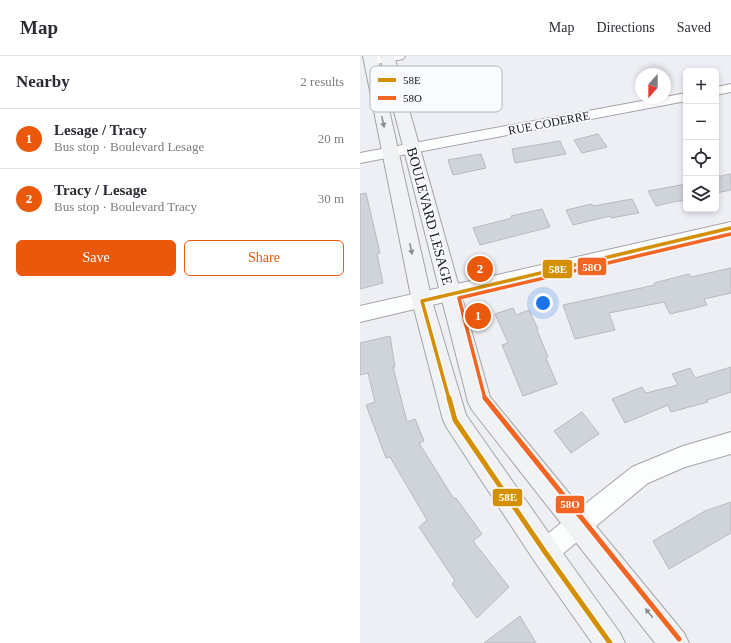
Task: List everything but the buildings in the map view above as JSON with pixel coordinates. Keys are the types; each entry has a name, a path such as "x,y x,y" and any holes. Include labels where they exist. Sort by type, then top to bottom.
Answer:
{"street":[{"path":"719,90 731,88"},
{"name":"RUE CODERRE","path":"360,158 683,98"},
{"name":"BOULEVARD LESAGE","path":"387,112 390,152 422,301 455,420 545,552 610,643"},
{"name":"BOULEVARD LESAGE","path":"400,112 452,294 480,402 674,643"},
{"path":"360,314 422,301 731,228"},
{"path":"545,552 640,475 683,457 731,443"}],"transit line":[{"name":"58E","path":"610,643 545,552 455,420 422,301 731,228"},
{"name":"58O","path":"679,639 485,399 459,298 731,234"}],"place":[{"name":"Tracy / Lesage","path":"480,269"},
{"name":"Lesage / Tracy","path":"478,316"}]}
